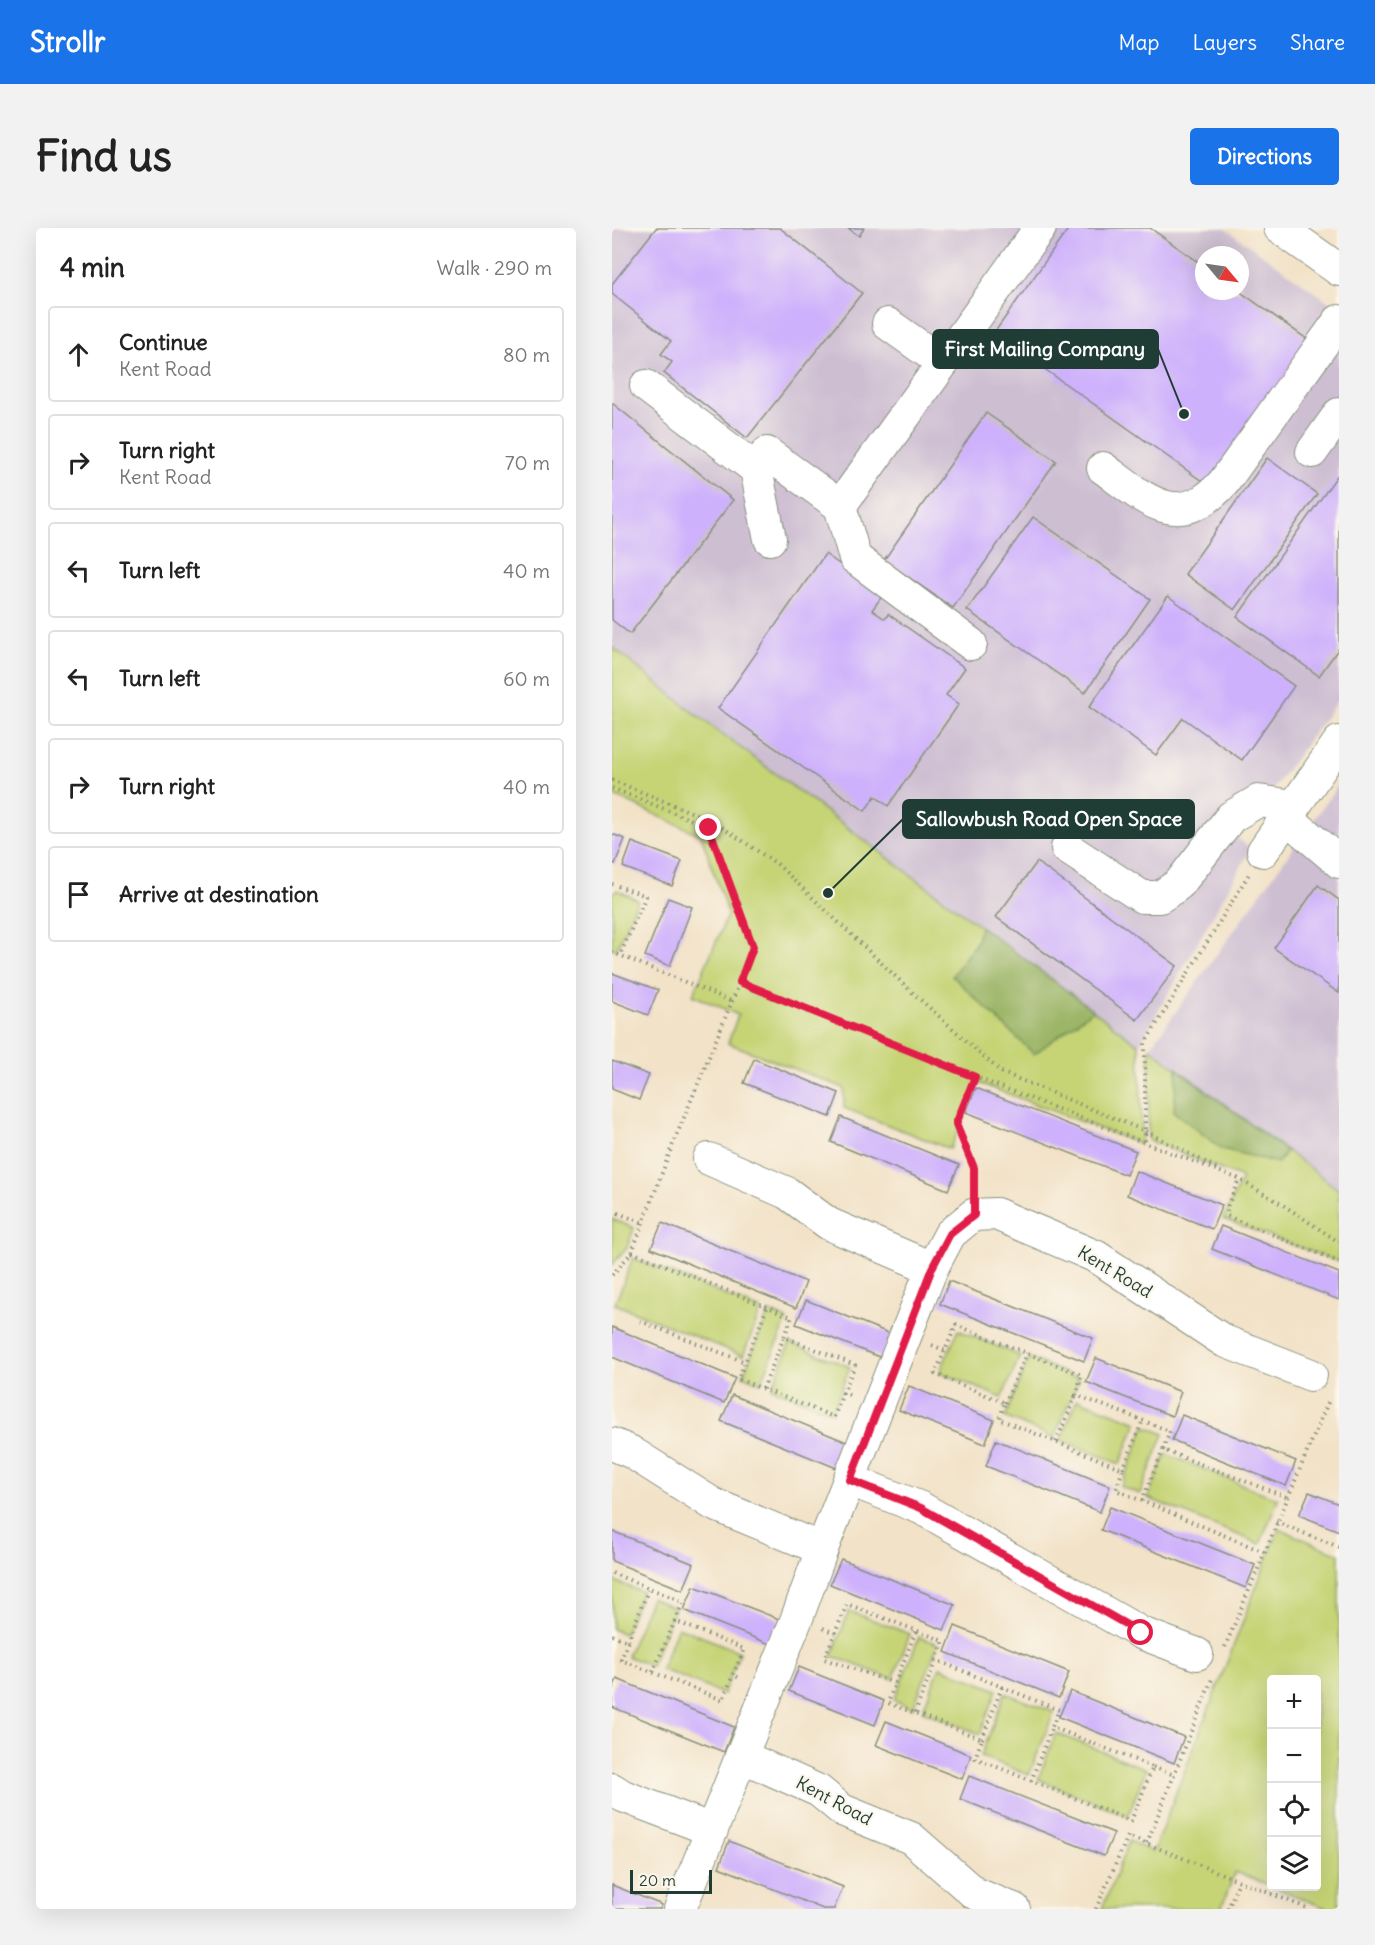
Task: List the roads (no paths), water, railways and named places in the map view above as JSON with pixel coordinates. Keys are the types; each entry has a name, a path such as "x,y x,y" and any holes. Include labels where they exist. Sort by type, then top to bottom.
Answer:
{"street":[{"path":"840,506 1040,228"},
{"path":"1280,228 1339,270"},
{"path":"1102,468 1137,493 1161,506 1173,509 1191,507 1213,494 1224,482 1339,321"},
{"path":"888,324 943,363"},
{"path":"646,386 756,469 770,539"},
{"path":"1312,452 1339,414"},
{"path":"756,469 767,453 840,506 855,558 971,644"},
{"path":"1263,851 1339,742"},
{"path":"1067,848 1142,897 1160,897 1179,884 1230,817 1258,801 1290,812 1339,862"},
{"path":"680,1909 797,1618 932,1268 829,1224 787,1193 709,1159"},
{"name":"Kent Road","path":"932,1268 950,1234 974,1215 996,1214 1097,1257 1224,1341 1320,1387"},
{"path":"612,1444 632,1452 713,1504 822,1549"},
{"path":"850,1480 921,1508 1141,1633 1212,1659"},
{"name":"Kent Road","path":"741,1756 819,1791 842,1810 911,1838 974,1893 1014,1909"},
{"path":"612,1789 623,1796 712,1830"}],"place":[{"name":"First Mailing Company","path":"1184,414"},
{"name":"Sallowbush Road Open Space","path":"828,893"}]}
